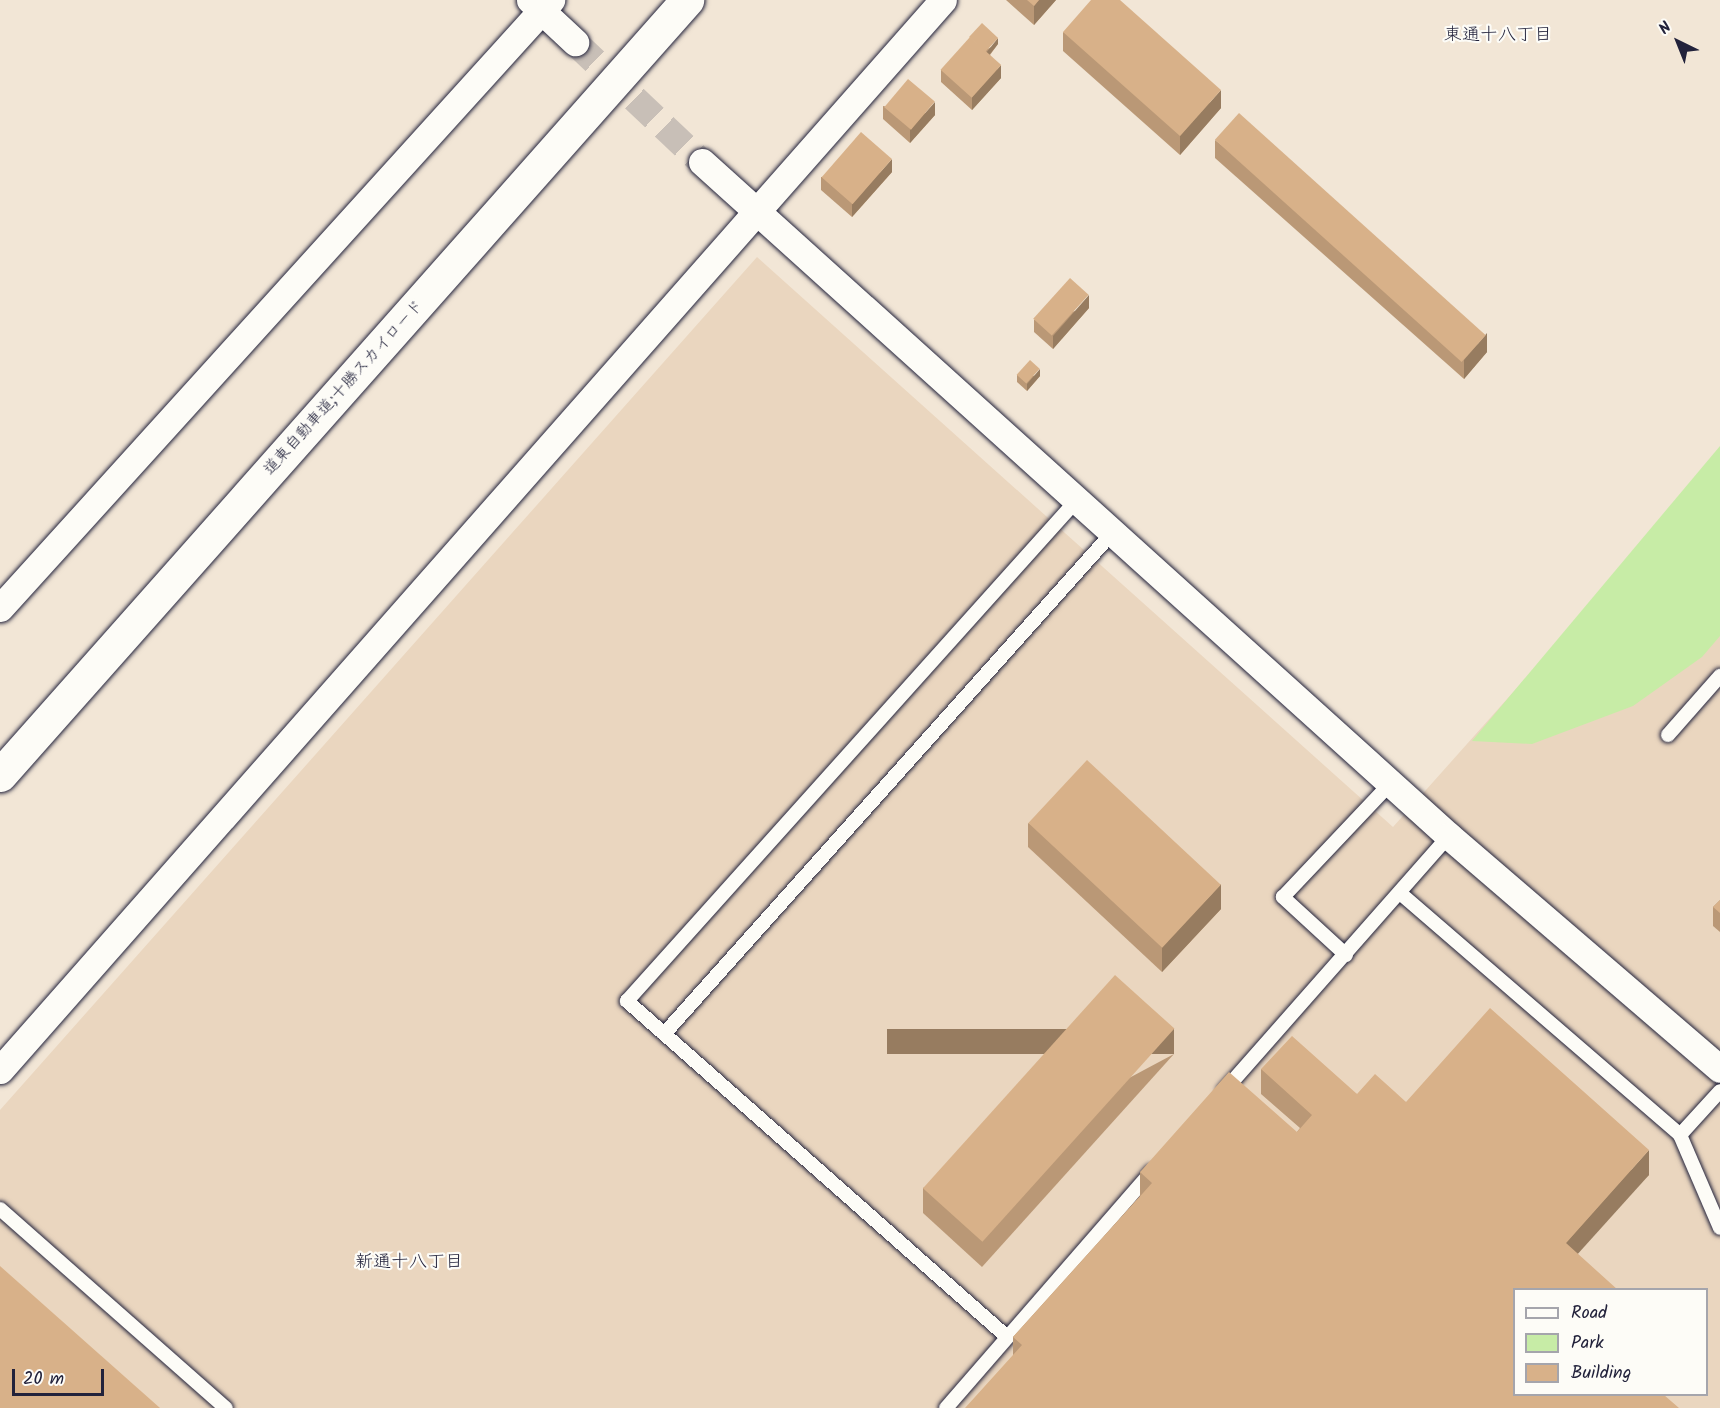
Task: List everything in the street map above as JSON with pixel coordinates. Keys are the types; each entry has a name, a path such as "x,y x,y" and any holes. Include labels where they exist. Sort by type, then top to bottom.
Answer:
{"highway":[{"name":"道東自動車道;十勝スカイロード","path":"0,775 687,0"}],"street":[{"path":"0,1070 943,0"},
{"path":"0,608 541,3 575,42"},
{"path":"702,162 1390,784 1720,1069"}],"lane":[{"path":"1006,1336 627,1001 1076,501"},
{"path":"664,1034 1113,532"},
{"path":"1668,735 1720,676"},
{"path":"1346,955 1282,897 1390,784"},
{"path":"1213,1103 1449,836"},
{"path":"1400,893 1680,1135 1720,1228"},
{"path":"1680,1135 1720,1091"},
{"path":"946,1408 1006,1336 1159,1164"},
{"path":"0,1209 226,1408"}],"shaded area":[{"path":"757,257 1393,827 1720,460 1720,1408 0,1408 0,1110"}],"green space":[{"path":"1720,446 1720,636 1702,657 1633,706 1532,744 1472,741"}],"building":[{"path":"1027,0 1039,0 1034,6"},
{"path":"1091,0 1120,0 1221,90 1180,136 1063,32"},
{"path":"982,23 998,38 985,52 969,37"},
{"path":"970,37 1001,65 972,98 941,70"},
{"path":"908,79 935,101 911,130 884,107"},
{"path":"1239,113 1486,335 1462,362 1215,140"},
{"path":"861,132 892,159 853,204 822,177"},
{"path":"1070,278 1089,295 1052,336 1033,319"},
{"path":"1030,360 1040,369 1026,384 1017,375"},
{"path":"1087,760 1221,885 1162,948 1028,823"},
{"path":"1720,900 1720,913 1713,907"},
{"path":"1115,975 1174,1029 982,1242 923,1188"},
{"path":"1490,1008 1649,1150 1566,1243 1616,1288 1513,1288 1513,1396 1665,1396 1679,1408 965,1408 1022,1345 1013,1337 1152,1183 1140,1172 1229,1072 1297,1132 1312,1115 1261,1069 1292,1036 1357,1094 1375,1074 1406,1102"},
{"path":"0,1266 160,1408 0,1408"}],"tunnel":[{"path":"575,42 702,162"}],"district":[{"name":"東通十八丁目","path":"1498,36"},
{"name":"新通十八丁目","path":"409,1263"}]}
